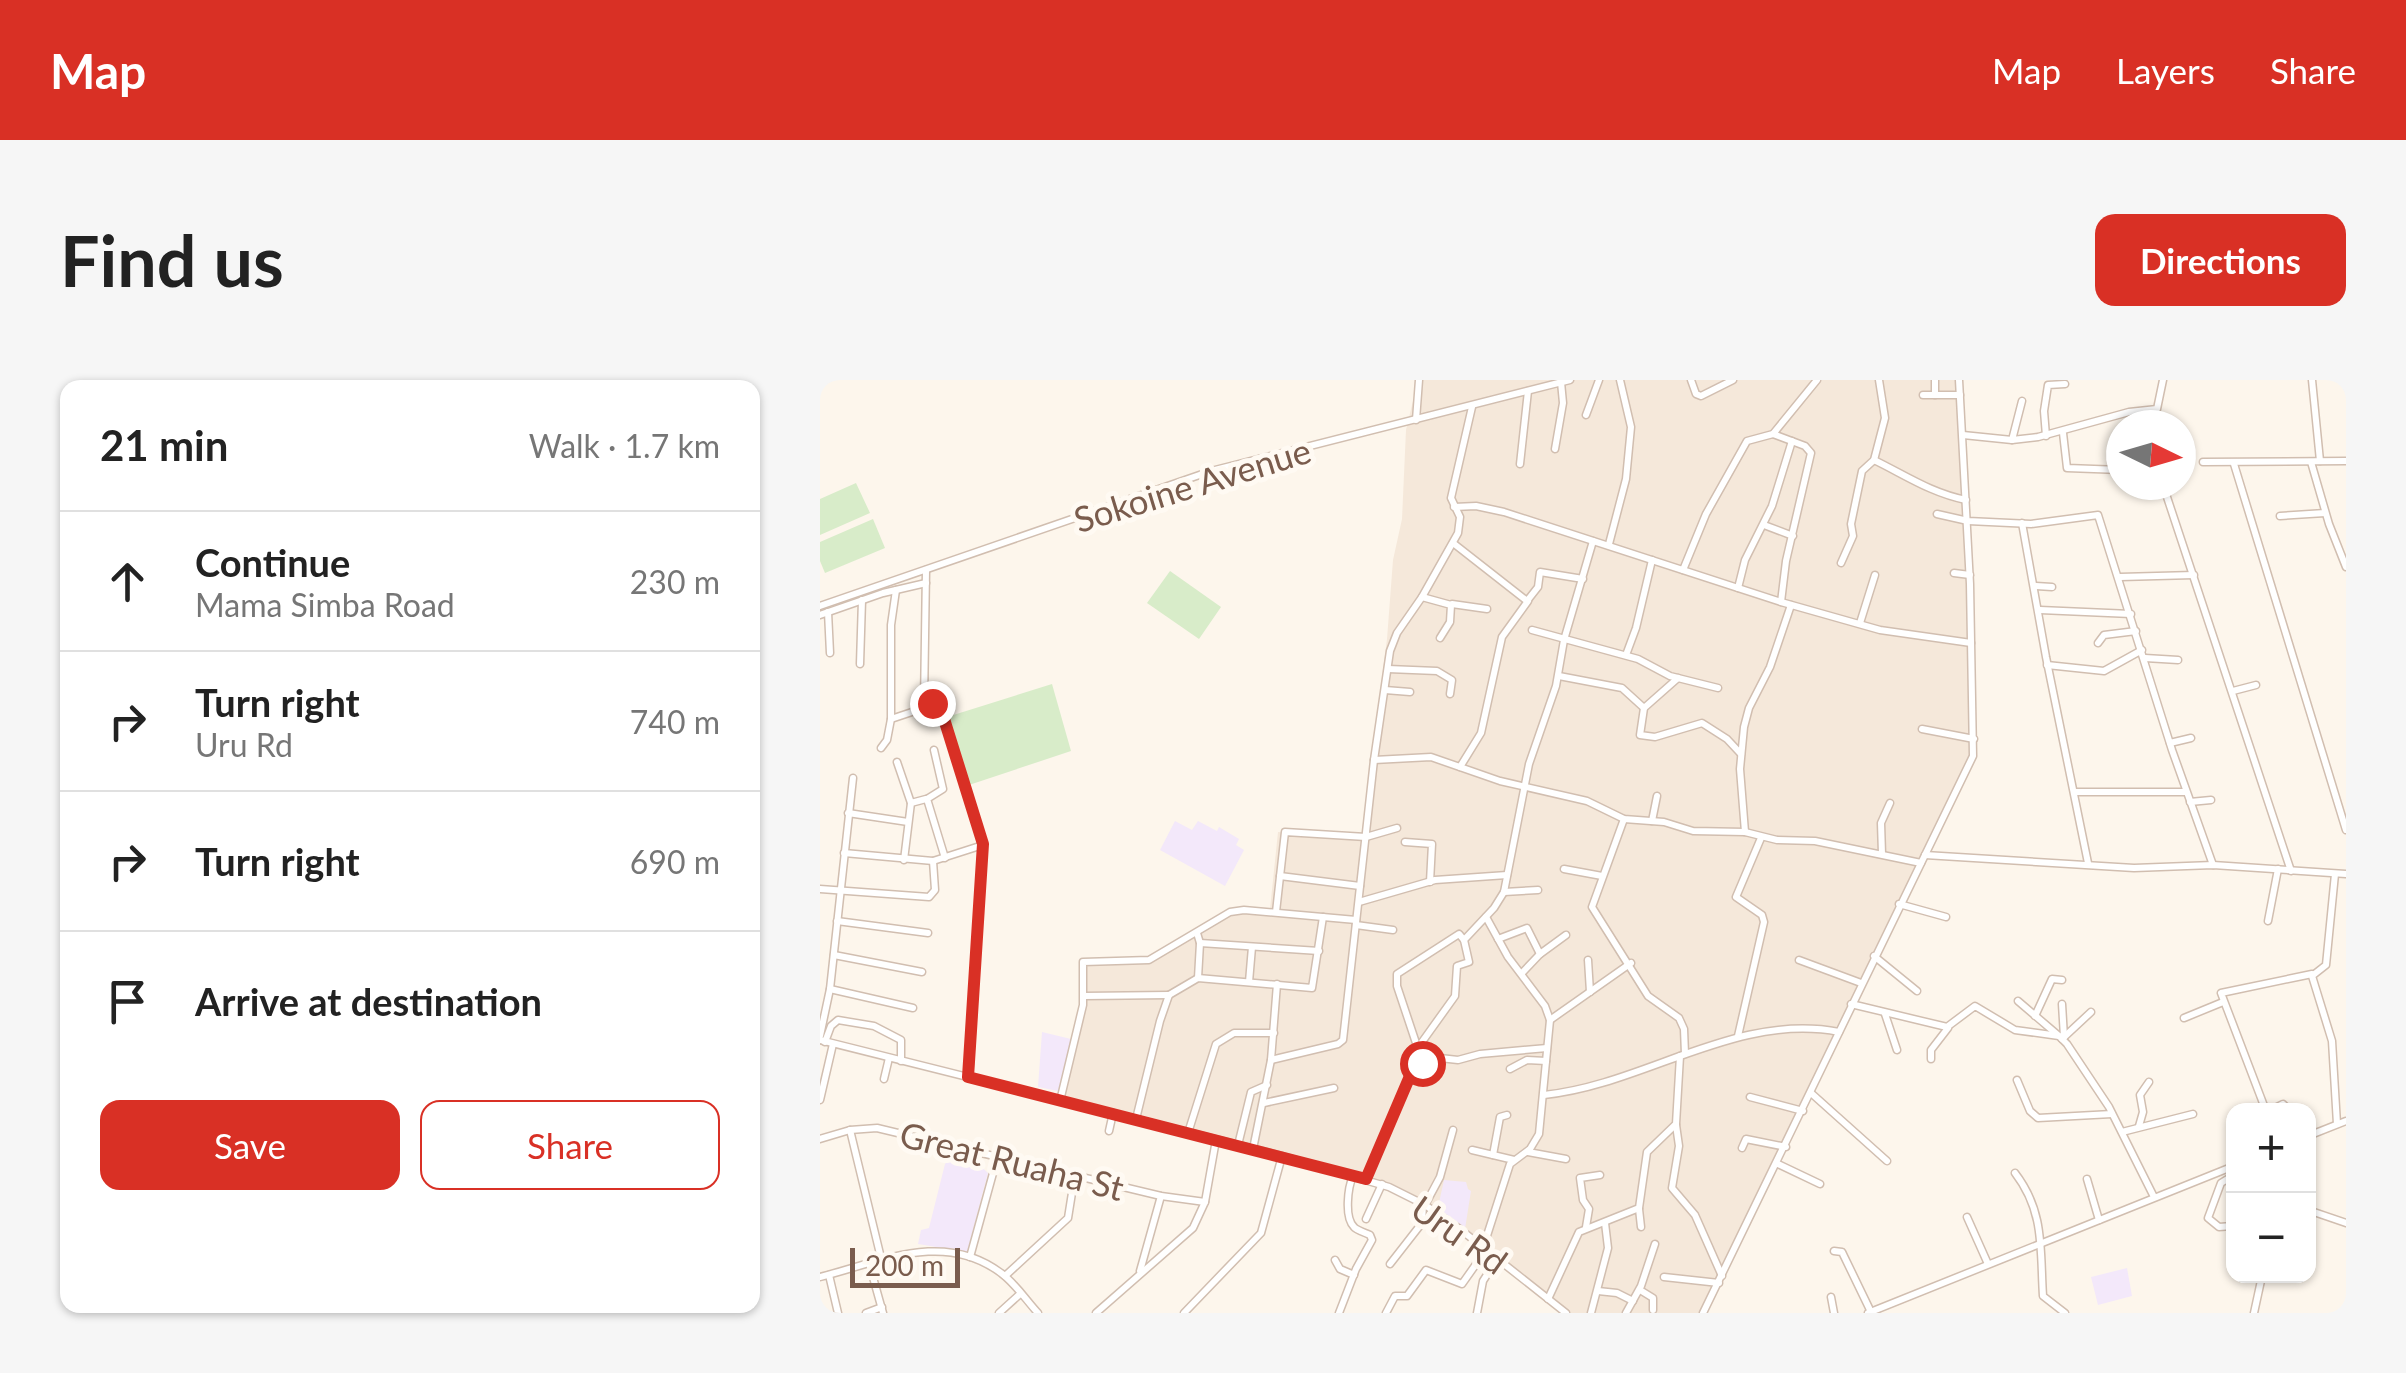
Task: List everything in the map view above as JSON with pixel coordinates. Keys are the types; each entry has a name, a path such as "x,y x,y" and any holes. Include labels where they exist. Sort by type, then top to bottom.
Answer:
{"street":[{"path":"1416,420 1419,380"},
{"path":"1586,415 1600,380"},
{"path":"1609,544 1626,479 1631,427 1620,380"},
{"path":"1691,380 1696,394 1701,396 1733,380"},
{"path":"1773,434 1817,380"},
{"path":"1841,564 1853,536 1851,524 1862,471 1874,460 1886,411 1880,380"},
{"path":"1934,395 1935,380"},
{"path":"1963,435 2012,440 2046,436 2129,412 2156,410 2163,380"},
{"path":"2312,380 2316,462 2325,513 2346,567"},
{"path":"1555,450 1562,381"},
{"name":"Sokoine Avenue","path":"820,606 1211,471 1562,381"},
{"path":"1704,1313 1973,756 1970,575 1960,381"},
{"path":"2046,436 2044,410 2048,385 2066,384"},
{"path":"1520,464 1528,391"},
{"path":"1923,395 1960,395"},
{"path":"2012,440 2022,401"},
{"path":"1270,1060 1342,1042 1388,669 1394,640 1454,543 1460,522 1451,502 1452,486 1472,407"},
{"path":"2063,433 2066,468 2106,469"},
{"path":"1682,570 1706,514 1747,441 1773,434 1808,448 1811,454 1786,561 1781,602"},
{"path":"1738,588 1745,560 1764,526 1792,441"},
{"path":"1874,460 1928,490 1966,500"},
{"path":"2202,462 2346,460"},
{"path":"2234,464 2346,830"},
{"path":"2168,500 2291,871"},
{"path":"1454,507 1476,506 1504,512 1781,602 1888,632 1971,643"},
{"path":"2280,516 2325,513"},
{"path":"1938,514 1968,521 2042,524 2098,514 2213,866"},
{"path":"2022,523 2088,863"},
{"path":"1764,526 1793,536"},
{"path":"1464,940 1504,892 1524,786 1593,541"},
{"path":"1454,543 1528,602"},
{"path":"1626,655 1652,560"},
{"path":"926,570 925,705 929,717 936,712 945,722 983,844 968,1077"},
{"path":"1460,766 1481,733 1500,640 1538,587 1540,572 1583,579"},
{"path":"1954,574 1970,575"},
{"path":"2120,577 2194,575"},
{"path":"1860,623 1874,576"},
{"path":"830,653 824,614 926,583"},
{"path":"2036,586 2052,587"},
{"path":"881,748 891,719 891,625 896,590"},
{"path":"1422,597 1487,609"},
{"path":"860,664 862,600"},
{"path":"1440,638 1450,622 1450,604"},
{"path":"1745,832 1741,755 1750,708 1770,668 1792,605"},
{"path":"2040,610 2131,614"},
{"path":"1532,630 1626,655 1678,678 1718,688"},
{"path":"2098,643 2104,635 2136,631"},
{"path":"2048,665 2104,671 2144,654 2178,660"},
{"path":"1388,669 1442,672 1452,680 1450,694"},
{"path":"1558,676 1622,688 1644,708"},
{"path":"1678,678 1644,708 1638,731 1642,737 1702,722 1727,738 1741,755"},
{"path":"2233,691 2256,685"},
{"path":"1385,690 1410,692"},
{"path":"891,719 925,705"},
{"path":"1922,729 1974,739"},
{"path":"2170,743 2191,738"},
{"path":"910,802 927,799 943,789 934,750"},
{"path":"1374,760 1426,756 1500,781 1587,801 1624,819 1692,831 1745,832 1761,838 1816,841 1923,859 2155,868 2213,866 2346,874"},
{"path":"898,762 910,802 904,860"},
{"path":"820,1100 853,778"},
{"path":"2074,792 2186,792"},
{"path":"1652,821 1656,796"},
{"path":"927,799 945,858"},
{"path":"2190,802 2211,800"},
{"path":"1882,854 1881,823 1890,803"},
{"path":"848,812 908,822"},
{"path":"1624,819 1592,907 1651,1000 1679,1018 1684,1029 1676,1124 1679,1146 1672,1188 1699,1223 1721,1279"},
{"path":"1276,912 1285,832 1366,837 1397,828"},
{"path":"1738,1036 1764,920 1736,896 1761,838"},
{"path":"1405,842 1432,844 1430,882"},
{"path":"844,853 933,861 983,844"},
{"path":"820,889 929,897 935,890 933,861"},
{"path":"1564,869 1602,876"},
{"path":"2268,921 2278,870"},
{"path":"2265,1103 2220,994 2312,974 2326,965 2335,874"},
{"path":"1358,902 1430,882 1507,875"},
{"path":"1280,876 1360,886"},
{"path":"1504,892 1538,890"},
{"path":"1899,904 1946,916"},
{"path":"1060,1100 1084,996 1083,962 1149,960 1230,912 1244,910 1323,917 1393,930"},
{"path":"1084,996 1170,995 1198,978 1312,988 1323,917"},
{"path":"1386,1313 1395,1296 1407,1296 1426,1270 1462,1284 1484,1249 1510,1166 1527,1152 1539,1134 1550,1020 1545,1006 1486,917"},
{"path":"837,921 928,932"},
{"path":"1498,940 1528,928 1540,954"},
{"path":"1197,933 1198,978"},
{"path":"1459,934 1469,962 1457,966 1455,996 1422,1042 1422,1060 1397,974 1459,934"},
{"path":"1522,974 1540,954 1566,935"},
{"path":"1200,943 1319,951"},
{"path":"1249,982 1252,947"},
{"path":"834,955 922,972"},
{"path":"1874,956 1916,991"},
{"path":"1588,960 1590,992"},
{"path":"1799,960 1861,982"},
{"path":"1550,1020 1630,963"},
{"path":"2312,974 2332,1040 2337,1124"},
{"path":"2035,1016 2052,978 2062,980"},
{"path":"1252,1149 1264,1103 1277,984"},
{"path":"820,985 830,993 913,1008"},
{"path":"1136,1119 1170,995"},
{"path":"2018,1001 2062,1038 2112,1114 2154,1197"},
{"path":"2184,1018 2224,1002"},
{"path":"1851,1004 1949,1026"},
{"path":"2062,1004 2062,1038"},
{"path":"1932,1059 1931,1050 1949,1026 1974,1006 2014,1030 2062,1038"},
{"path":"2062,1038 2091,1012"},
{"path":"1885,1013 1897,1050"},
{"path":"824,1041 838,1020 865,1024 900,1040 901,1061"},
{"path":"1544,1095 1584,1089 1738,1036 1803,1026 1839,1032"},
{"path":"1188,1133 1216,1044 1234,1032 1274,1033"},
{"name":"Uru Rd","path":"824,1041 1382,1184 1424,1205 1566,1313"},
{"path":"1366,1179 1410,1076 1422,1060 1458,1060 1480,1054 1547,1048"},
{"path":"884,1079 889,1058"},
{"path":"1510,1069 1527,1060 1546,1062"},
{"path":"2017,1080 2030,1111 2038,1118 2112,1114"},
{"path":"2139,1126 2143,1112 2140,1095 2149,1082"},
{"path":"1238,1145 1250,1092 1266,1085"},
{"path":"1264,1103 1334,1088"},
{"path":"1811,1093 1887,1161"},
{"path":"1750,1097 1803,1111"},
{"path":"1109,1130 1113,1114"},
{"path":"2122,1132 2194,1114"},
{"path":"1493,1155 1500,1116 1507,1115"},
{"path":"2316,1133 2346,1120"},
{"path":"1642,1226 1639,1208 1647,1152 1676,1124"},
{"name":"Great Ruaha St","path":"820,1139 850,1130 877,1128 1160,1196 1204,1202"},
{"path":"850,1130 881,1258"},
{"path":"1390,1264 1422,1223 1424,1205 1440,1176 1453,1130"},
{"path":"1742,1148 1746,1139 1786,1147"},
{"path":"1096,1313 1192,1228 1204,1202 1216,1140"},
{"path":"1472,1150 1515,1160"},
{"path":"1527,1152 1566,1159"},
{"path":"970,1257 998,1156"},
{"path":"1184,1313 1261,1233 1282,1156"},
{"path":"1778,1164 1820,1184"},
{"path":"1834,1251 1842,1252 1848,1260 1870,1312 2226,1169"},
{"path":"2015,1173 2035,1208 2042,1242 2043,1296 2064,1313"},
{"path":"1005,1276 1068,1218 1075,1174"},
{"path":"1339,1313 1372,1237 1350,1222 1348,1188 1353,1175"},
{"path":"1548,1299 1575,1238 1586,1226 1589,1207 1583,1200 1580,1178 1600,1175"},
{"path":"2087,1179 2099,1220"},
{"path":"2226,1180 2208,1218 2216,1226 2226,1226"},
{"path":"1366,1220 1382,1184"},
{"path":"1140,1272 1160,1196"},
{"path":"1586,1226 1605,1223 1639,1208"},
{"path":"2316,1213 2346,1222"},
{"path":"1967,1217 1988,1264"},
{"path":"1591,1313 1609,1238 1605,1223"},
{"path":"1626,1313 1640,1290 1655,1244"},
{"path":"820,1277 881,1258 926,1250 970,1257 1005,1276 1038,1313"},
{"path":"1477,1313 1483,1281 1497,1259"},
{"path":"1335,1260 1340,1268 1354,1275"},
{"path":"866,1313 882,1310 869,1262"},
{"path":"829,1275 838,1313"},
{"path":"1664,1276 1721,1279"},
{"path":"2254,1313 2260,1283"},
{"path":"1640,1290 1654,1300 1653,1310"},
{"path":"1598,1291 1617,1293 1633,1301"},
{"path":"999,1313 1020,1294"},
{"path":"1831,1298 1834,1313"}],"shaded area":[{"path":"1418,380 1962,380 1972,753 1705,1313 1570,1313 1476,1238 1396,1186 1145,1116 1064,1098 1075,1036 1086,1002 1081,959 1143,961 1229,913 1270,909 1278,832 1361,838 1387,639 1393,560 1402,519 1406,430"},
{"path":"1175,821 1192,830 1198,821 1239,839 1236,845 1244,850 1225,886 1160,850"},
{"path":"1042,1032 1071,1039 1058,1091 1038,1087"},
{"path":"952,1155 978,1164 988,1173 967,1252 918,1244 921,1230 929,1228 945,1164"},
{"path":"1444,1180 1466,1182 1471,1191 1465,1229 1441,1214 1443,1209 1438,1207"},
{"path":"2127,1268 2132,1296 2098,1305 2091,1277"}],"green space":[{"path":"856,483 870,513 820,535 820,499"},
{"path":"873,519 885,548 825,573 820,561 820,542"},
{"path":"1170,571 1221,607 1199,639 1147,603"},
{"path":"1052,684 1071,751 969,785 947,717"}],"route":[{"path":"932,703 945,722 983,844 968,1077 1366,1179 1410,1076 1422,1063"}]}
